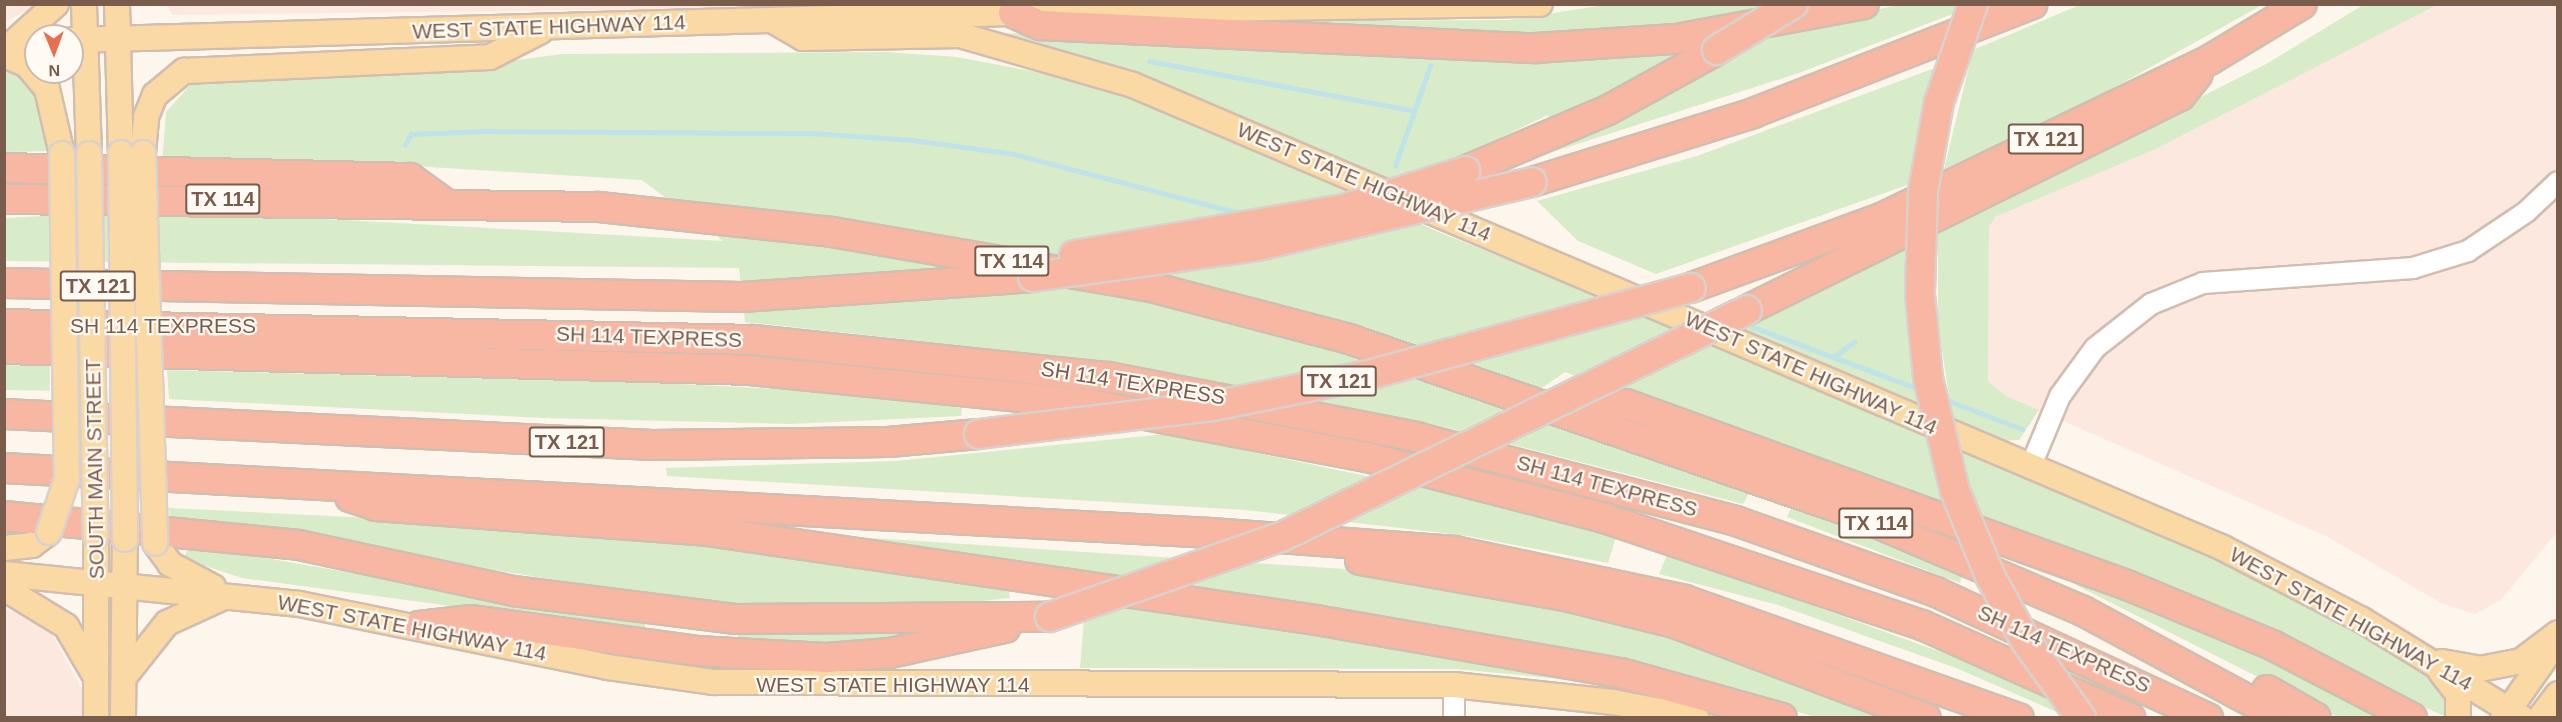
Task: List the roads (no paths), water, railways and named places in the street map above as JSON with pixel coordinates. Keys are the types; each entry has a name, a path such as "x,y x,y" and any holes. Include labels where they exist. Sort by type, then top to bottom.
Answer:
{"highway":[{"path":"1033,278 1071,255 1343,209 1465,171 1608,110 1717,50 1793,4"},
{"path":"1013,13 1040,25 1535,48 1676,39 1864,4"},
{"path":"1973,4 1939,102 1923,191 1920,295 1928,378 1955,491 1990,576 2025,640 2081,717"},
{"name":"TX 121","path":"4,283 742,297 1033,278 1287,241 1532,182 1753,113 2033,4"},
{"name":"TX 121","path":"4,414 652,445 805,444 979,434 1213,406 1368,375 1690,288 1881,218 2211,59 2302,4"},
{"path":"419,626 472,620 698,651 826,658 938,645 1050,617 1281,537 1748,310 2180,96 2211,59"},
{"path":"4,168 410,178 442,201"},
{"name":"TX 114","path":"4,199 442,201 634,210 973,254 1268,316 1565,410 1941,548 2083,611 2282,717"},
{"name":"SH 114 TEXPRESS","path":"4,324 741,340 1119,379 1416,437 1736,521 1936,592 2208,717"},
{"name":"SH 114 TEXPRESS","path":"4,349 749,370 1088,404 1367,457 1614,521 1922,625 2130,717"},
{"path":"1565,410 1626,404 2127,585 2272,645 2412,717"},
{"path":"4,468 309,482 1455,551 1655,592 1791,634 2019,717"},
{"path":"309,482 376,506 707,531 1505,649 1621,672 1782,717"},
{"path":"4,516 299,546 513,591 734,619 1050,617"},
{"path":"1325,542 1354,559 1569,597 1674,623 1926,717"},
{"path":"2224,685 2261,686 2316,717"}],"main road":[{"path":"4,548 32,545 49,532 67,479 62,154 47,89 14,46 56,4"},
{"name":"SOUTH MAIN STREET","path":"81,24 84,4"},
{"name":"SOUTH MAIN STREET","path":"117,4 118,39 132,153 123,717"},
{"path":"772,20 1013,13 1540,4"},
{"name":"WEST STATE HIGHWAY 114","path":"84,40 772,20 803,38 960,35 1133,85 2030,468 2223,548 2428,660 2511,714"},
{"path":"228,595 170,564 155,543 132,153 150,105 184,71 490,57 549,27"},
{"name":"SOUTH MAIN STREET","path":"83,84 89,154 97,580 96,717"},
{"name":"WEST STATE HIGHWAY 114","path":"4,574 97,580 228,595 419,626 608,667 763,685 1454,685 1696,717"},
{"path":"4,588 66,627 95,676"},
{"path":"124,677 167,623 228,595"},
{"path":"2428,660 2480,669 2521,661 2558,633"},
{"path":"2511,714 2558,640"},
{"path":"2428,660 2458,694 2458,717"},
{"path":"2540,717 2558,694"}],"street":[{"path":"2030,468 2060,396 2095,348 2151,304 2203,283 2282,274 2382,273 2445,259 2468,250 2526,212 2558,182"},
{"path":"1454,685 1454,717"}],"waterway":[{"path":"1149,61 1411,110"},
{"path":"1395,166 1430,66"},
{"path":"405,145 411,134 485,131 812,133 913,140 1014,154 1242,214"},
{"path":"1753,327 1919,389"},
{"path":"1833,357 1854,342"},
{"path":"1944,399 2022,429"}]}
